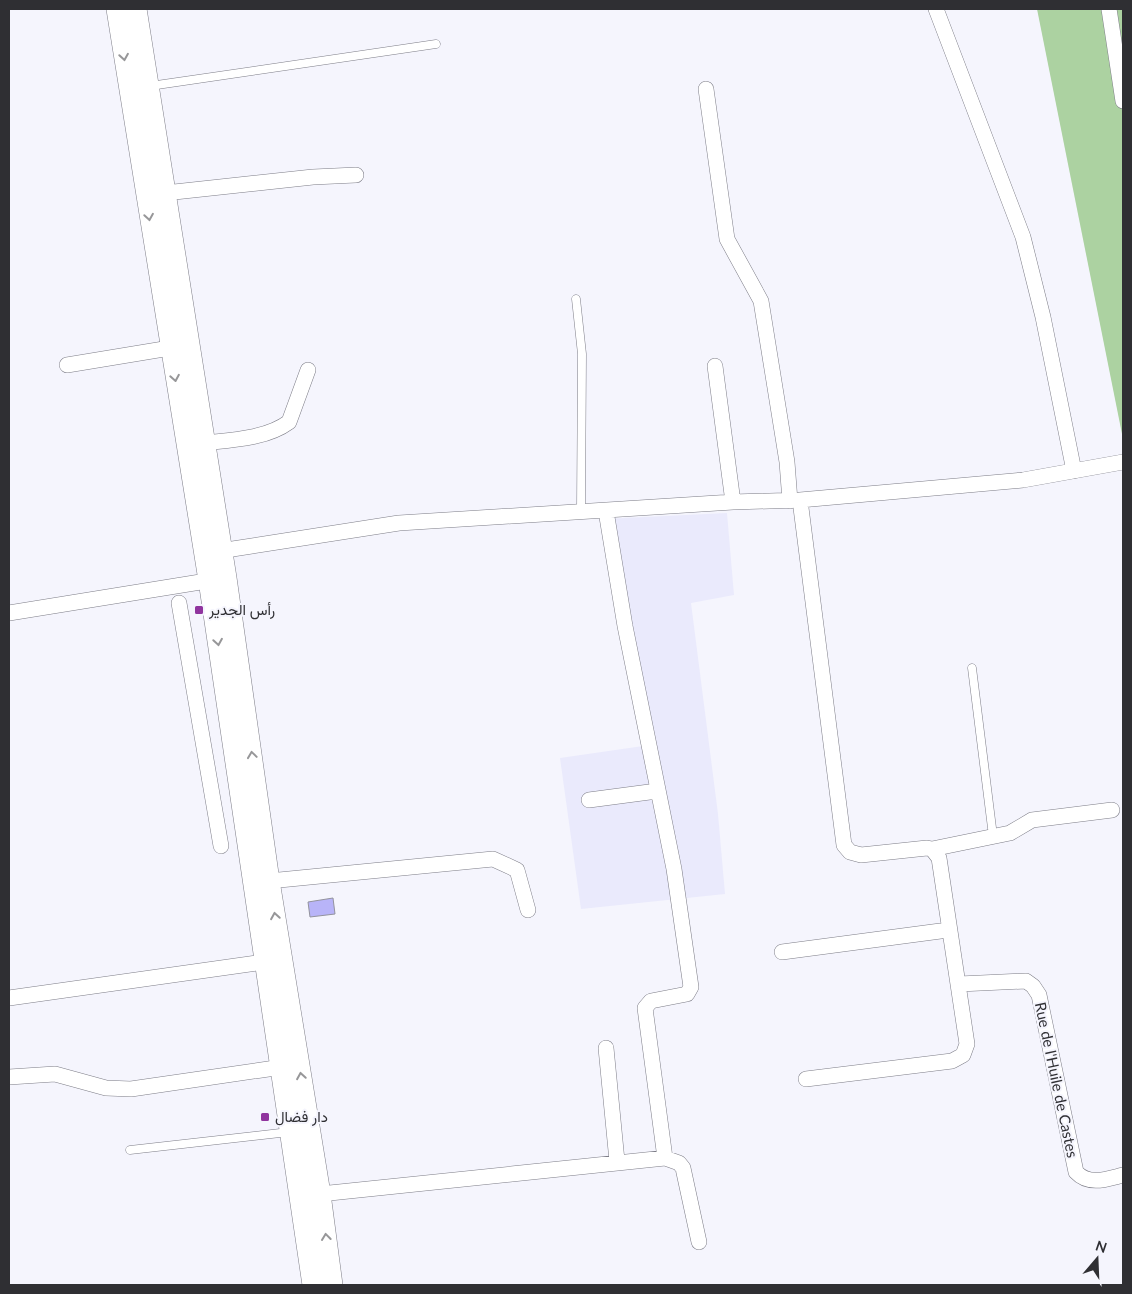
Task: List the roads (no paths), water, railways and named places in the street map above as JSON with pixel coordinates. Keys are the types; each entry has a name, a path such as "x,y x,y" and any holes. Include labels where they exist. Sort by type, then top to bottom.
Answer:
{"main road":[{"path":"117,9 170,348 213,552"},
{"path":"136,9 203,443 217,579 320,1194 332,1285"},
{"path":"217,579 264,962 292,1132 312,1285"}],"street":[{"path":"936,9 1023,236 1043,317 1074,471"},
{"path":"1109,9 1123,101"},
{"path":"706,89 727,239 761,301 795,500 844,845 850,852 861,855 932,849 1010,833 1032,820 1112,810"},
{"path":"165,194 313,177 356,175"},
{"path":"68,365 170,348"},
{"path":"715,366 733,502"},
{"path":"203,443 260,434 289,422 308,370"},
{"path":"213,552 398,523 733,502 795,500 976,485 1123,462"},
{"path":"606,511 657,791 674,869 691,987 687,994 651,1001 645,1008 665,1158"},
{"path":"9,613 217,579"},
{"path":"179,603 220,846"},
{"path":"590,800 657,791"},
{"path":"806,1079 960,1058 967,1050 959,984 948,930 939,858 932,849"},
{"path":"269,881 493,859 517,870 528,910"},
{"path":"782,952 948,930"},
{"path":"9,998 264,962"},
{"name":"Rue de l'Huile de Castes","path":"959,984 1020,980 1033,986 1038,995 1076,1172 1080,1176 1092,1180 1123,1175"},
{"path":"606,1048 617,1161"},
{"path":"9,1077 55,1074 106,1088 131,1089 282,1066"},
{"path":"320,1194 617,1161 665,1158 679,1163 683,1168 698,1242"}],"lane":[{"path":"148,86 436,44"},
{"path":"576,298 582,354 581,512"},
{"path":"972,668 993,836"},
{"path":"130,1150 292,1132"}],"place":[{"name":"رأس الجدير","path":"199,610"},
{"name":"دار فضال","path":"265,1117"}]}
